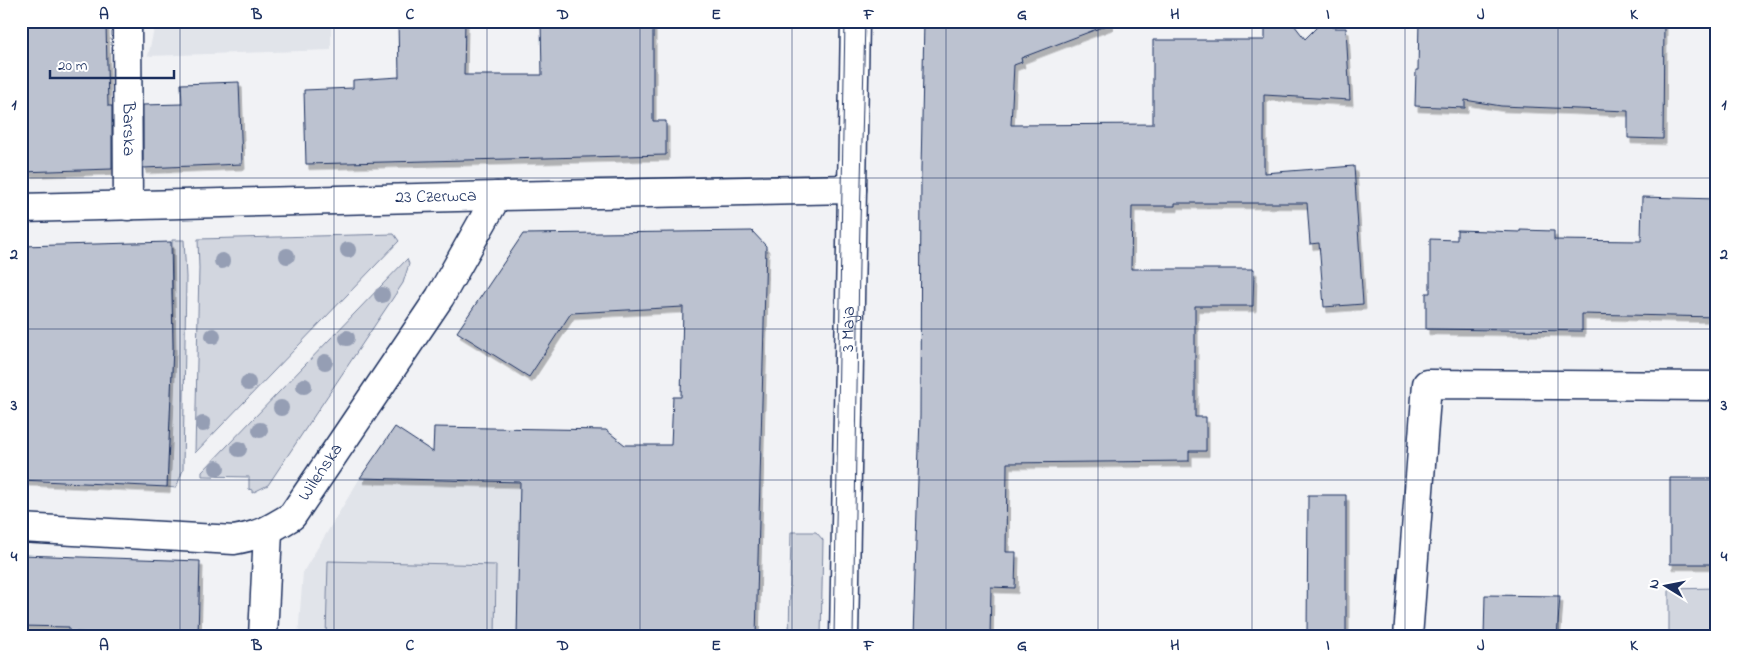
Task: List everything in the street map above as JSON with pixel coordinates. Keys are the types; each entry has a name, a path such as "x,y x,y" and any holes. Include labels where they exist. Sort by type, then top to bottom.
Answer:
{"street":[{"name":"Barska","path":"127,21 128,206"},
{"name":"3 Maja","path":"844,637 855,21"},
{"name":"23 Czerwca","path":"21,208 852,189"},
{"name":"Wileńska","path":"21,528 234,540 256,536 292,516 440,297 497,196"},
{"path":"1408,637 1427,384 1717,386"},
{"path":"262,637 268,531"}],"shaded area":[{"path":"156,21 355,21 331,23 331,50 148,56"},
{"path":"394,234 399,241 195,453 198,239"},
{"path":"172,240 184,240 186,277 183,470 176,488 167,487 173,346"},
{"path":"407,259 409,264 403,283 268,485 252,493 252,490 249,489 249,477 202,476 202,472"},
{"path":"360,478 595,484 595,479 761,484 756,637 298,637 303,572"},
{"path":"791,532 816,532 823,540 821,637 789,637"},
{"path":"328,561 496,565 495,637 326,637"},
{"path":"1717,588 1717,637 1669,637 1669,589"}],"building":[{"path":"21,21 75,21 75,26 106,25 108,106 112,106 112,169 21,172"},
{"path":"398,21 465,21 464,75 542,75 541,21 653,21 653,121 666,121 666,155 306,164 304,90 353,88 353,80 399,77"},
{"path":"924,21 1109,21 1110,24 1021,58 1022,62 1014,65 1011,125 1153,124 1153,40 1265,40 1265,21 1291,21 1305,39 1323,21 1328,21 1334,28 1346,28 1350,100 1264,95 1264,173 1354,166 1363,304 1324,307 1319,243 1310,244 1307,203 1175,203 1175,206 1132,206 1131,269 1254,269 1253,306 1195,306 1195,417 1206,417 1206,451 1189,451 1189,461 1007,463 1006,552 1016,552 1015,588 991,587 990,637 913,637 920,416 921,169"},
{"path":"1419,21 1664,21 1663,139 1628,138 1628,111 1501,106 1465,100 1465,108 1415,106"},
{"path":"239,82 242,164 143,168 143,105 182,104 181,84"},
{"path":"1642,197 1717,199 1717,317 1582,314 1582,331 1426,329 1426,293 1430,293 1430,239 1457,240 1457,230 1520,232 1520,230 1554,231 1554,240 1641,241"},
{"path":"752,231 766,246 756,637 517,637 520,482 360,478 395,427 433,452 434,427 606,430 625,445 671,445 673,397 681,397 683,307 571,313 529,377 457,332 523,234"},
{"path":"171,242 173,347 167,487 21,480 21,246"},
{"path":"1670,478 1717,478 1717,564 1670,564"},
{"path":"1308,495 1346,495 1346,637 1307,637"},
{"path":"21,555 200,561 198,636 69,632 69,627 21,626"},
{"path":"1485,595 1560,596 1557,637 1484,637"}],"tram line":[{"path":"834,637 845,21"},
{"path":"853,637 865,21"}]}
